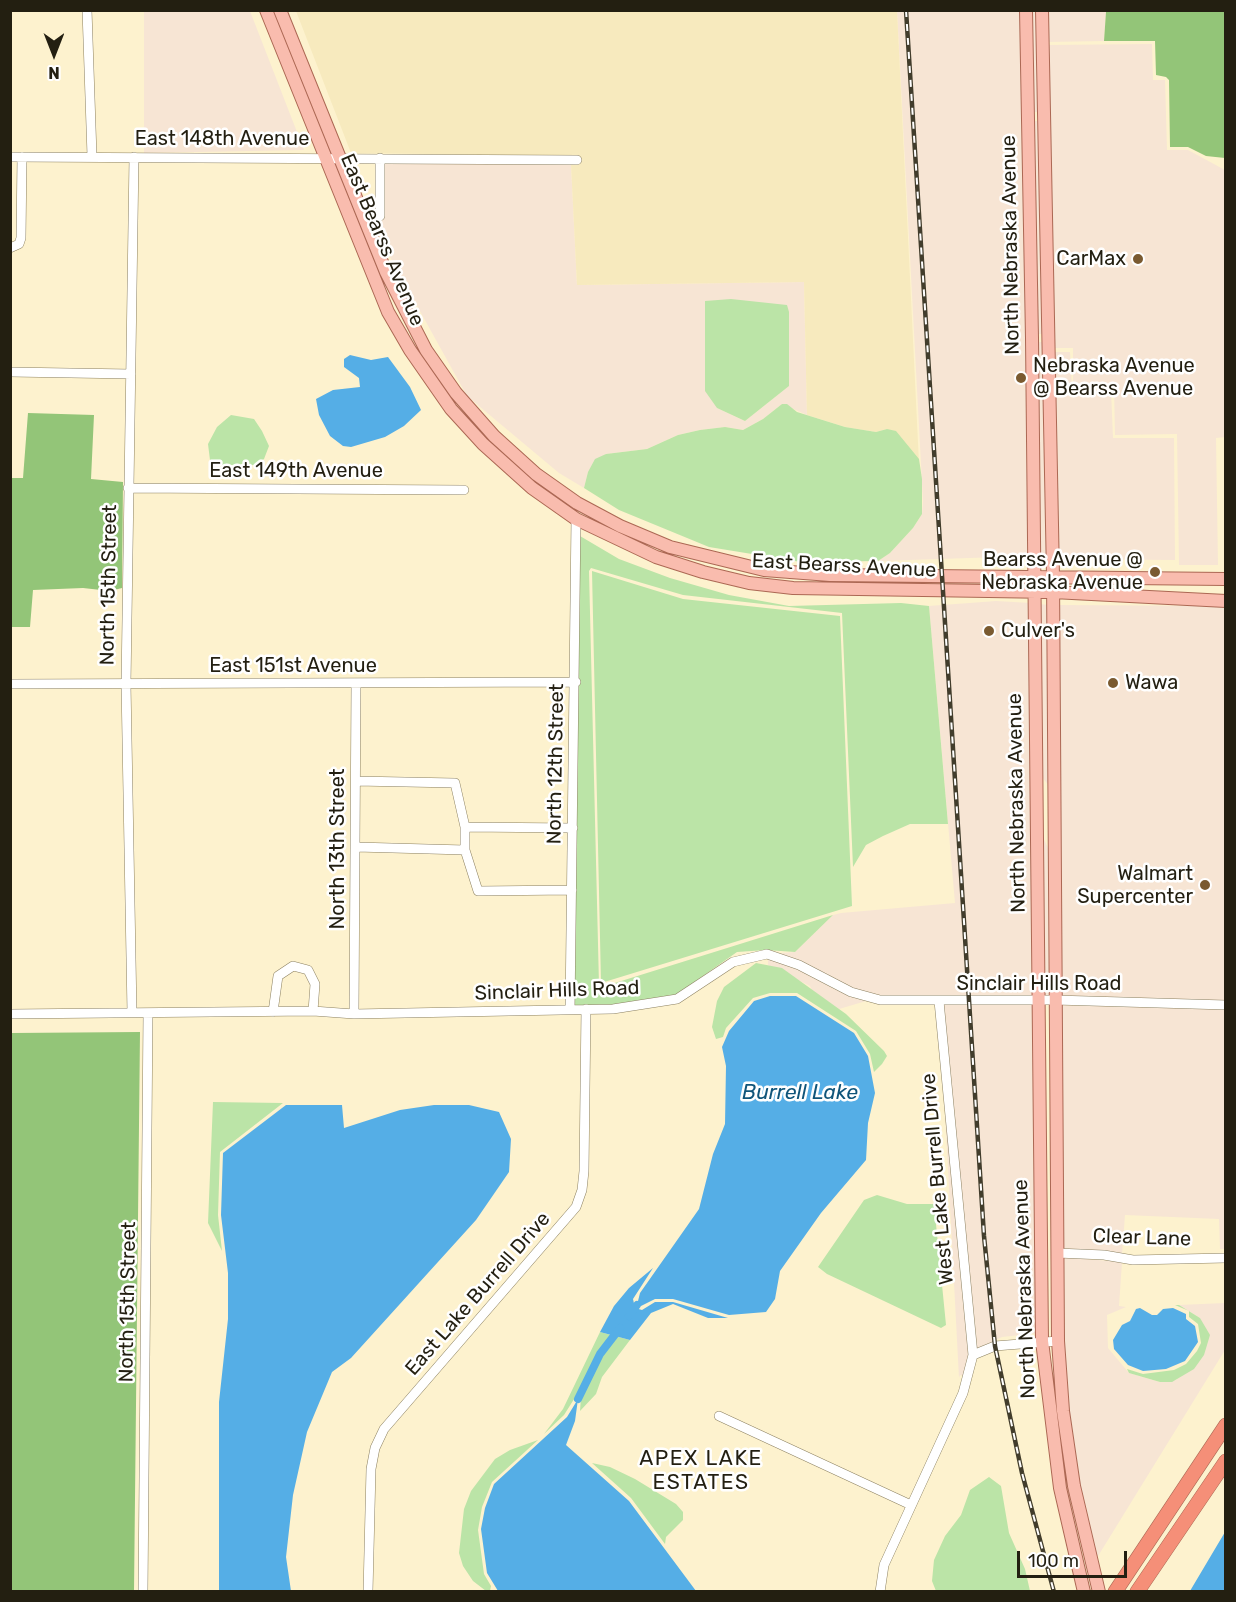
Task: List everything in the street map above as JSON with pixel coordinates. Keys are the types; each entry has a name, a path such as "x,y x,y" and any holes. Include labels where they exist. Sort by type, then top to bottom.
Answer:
{"highway":[{"path":"1118,1586 1226,1425"},
{"path":"1137,1592 1226,1461"}],"main road":[{"name":"East Bearss Avenue","path":"266,10 388,312 419,367 451,409 483,444 532,488 576,519 656,557 749,583 794,588 1053,592 1226,601"},
{"name":"East Bearss Avenue","path":"280,10 401,305 439,371 467,407 506,448 577,503 620,526 670,547 764,570 830,574 1226,579"},
{"name":"North Nebraska Avenue","path":"1026,10 1035,576 1042,1341 1060,1488 1084,1592"},
{"name":"North Nebraska Avenue","path":"1042,10 1053,576 1058,1341 1063,1411 1074,1486 1099,1592"},
{"path":"1032,338 1048,338"},
{"path":"1037,781 1042,782 1047,791 1047,837 1053,849"},
{"path":"1040,1084 1047,1103 1048,1148 1056,1162"},
{"path":"1041,1180 1046,1182 1048,1188 1050,1241 1057,1253"}],"street":[{"path":"87,10 92,156"},
{"path":"1028,116 1044,116"},
{"name":"East 148th Avenue","path":"10,157 577,160"},
{"path":"10,248 19,244 21,238 22,158"},
{"name":"North 15th Street","path":"132,1013 126,684 134,158"},
{"path":"380,158 380,216"},
{"path":"10,372 131,374"},
{"name":"East 149th Avenue","path":"128,488 464,490"},
{"name":"North 12th Street","path":"570,1010 576,682 576,519"},
{"name":"East 151st Avenue","path":"10,684 576,682"},
{"name":"North 13th Street","path":"354,1014 356,684"},
{"path":"356,781 455,783 465,827 465,850 478,891 572,890"},
{"path":"465,827 573,828"},
{"path":"356,848 465,850"},
{"name":"Sinclair Hills Road","path":"10,1014 312,1011 354,1014 643,1007 677,999 733,963 767,954 784,958 865,997 880,1000 1055,1000 1226,1005"},
{"path":"273,1012 278,975 293,966 308,970 315,984 312,1011"},
{"name":"West Lake Burrell Drive","path":"880,1592 884,1565 963,1393 973,1355 939,1001"},
{"name":"East Lake Burrell Drive","path":"368,1592 371,1469 375,1448 384,1429 576,1207 582,1190 584,1171 586,1010"},
{"name":"North 15th Street","path":"143,1592 148,1013"},
{"name":"Clear Lane","path":"1057,1253 1104,1255 1133,1260 1226,1258"},
{"path":"973,1355 995,1346 1058,1341"},
{"path":"719,1416 911,1505"}],"shaded area":[{"path":"144,11 250,11 304,150 144,153"},
{"path":"296,11 897,11 919,463 887,429 876,432 845,427 807,415 804,282 577,285 571,164 581,164 580,156 351,153"},
{"path":"897,11 1023,11 1031,556 878,561 890,553 913,528 922,514 923,502"},
{"path":"1030,11 1038,11 1040,112 1032,112"},
{"path":"1045,11 1122,11 1106,12 1104,41 1047,42"},
{"name":"CarMax","path":"1152,44 1153,80 1165,80 1167,150 1188,150 1225,170 1226,437 1216,438 1218,565 1179,565 1177,434 1115,435 1114,386 1073,386 1073,348 1052,348 1047,45"},
{"path":"1032,121 1040,121 1044,334 1036,334"},
{"path":"383,162 571,164 577,285 804,282 807,415 782,404 763,419 743,430 725,427 700,430 678,435 647,449 606,454 588,472 584,488 559,473 467,396 390,257 376,220 383,220","holes":["787,305 789,386 745,421 717,408"]},
{"path":"1036,342 1044,342 1049,558 1040,556"},
{"path":"1052,352 1070,352 1072,389 1111,390 1113,438 1174,438 1175,560 1057,559"},
{"path":"996,601 1031,603 1035,996 881,996 852,988 780,953 795,952 833,915 955,903 929,606"},
{"path":"1039,604 1049,605 1049,786 1042,777"},
{"path":"1057,605 1225,606 1225,1001 1059,996"},
{"path":"1041,788 1043,837 1049,850 1051,996 1043,996"},
{"path":"768,959 797,969 849,996 866,1001 839,1009 813,992 810,986 768,965"},
{"path":"943,1005 1035,1005 1039,1333 1002,1337 976,1349"},
{"path":"1059,1005 1225,1009 1225,1249 1220,1249 1219,1219 1125,1215 1122,1254 1061,1249"},
{"path":"944,1092 969,1355 964,1376 960,1375 959,1378"},
{"path":"1061,1257 1122,1262 1119,1306 1126,1307 1107,1315 1108,1348 1129,1373 1160,1382 1176,1380 1204,1355 1200,1318 1179,1305 1225,1303 1225,1350 1095,1561 1078,1485 1064,1372"}],"green space":[{"path":"1225,11 1225,158 1206,156 1188,147 1170,147 1169,80 1156,75 1155,41 1104,41 1106,12"},
{"path":"731,299 787,305 789,312 789,386 745,421 717,408 705,391 705,301"},
{"path":"782,404 787,404 797,412 845,427 876,432 887,429 896,431 919,459 922,479 922,514 913,528 890,553 878,561 801,562 709,547 619,510 584,488 588,472 595,459 606,454 647,449 678,435 700,430 725,427 743,430 763,419"},
{"path":"28,413 94,415 91,479 123,482 122,588 110,591 83,588 33,590 30,627 11,627 11,478 23,478"},
{"path":"231,415 254,419 262,431 269,446 264,459 256,465 222,465 210,460 208,444 217,427"},
{"path":"580,536 619,559 670,578 729,595 789,606 901,603 929,606 948,824 910,824 883,836 866,845 853,867 842,613 683,595 591,568 589,571 599,985 602,987 833,915 795,952 766,950 737,952 676,995 613,1005 574,1005"},
{"path":"592,571 683,599 840,616 852,906 601,983"},
{"path":"756,963 782,968 846,1014 884,1051 887,1056 882,1064 874,1072 870,1054 856,1031 797,993 770,993 753,998 726,1028 723,1037 716,1039 712,1027 717,1001 724,987"},
{"path":"140,1032 134,1591 11,1591 11,1033"},
{"path":"213,1102 283,1103 220,1152 218,1215 222,1251 208,1223"},
{"path":"877,1195 907,1204 934,1204 946,1325 941,1328 827,1274 818,1267 864,1200"},
{"path":"1189,1311 1200,1318 1210,1335 1204,1355 1194,1369 1172,1382 1160,1382 1129,1373 1127,1369 1143,1374 1174,1370 1186,1364 1201,1343 1198,1324 1189,1317"},
{"path":"600,1332 630,1340 602,1377 596,1394 580,1411 581,1397 576,1396 564,1415 544,1434 563,1409"},
{"path":"538,1440 492,1482 482,1507 478,1530 484,1574 491,1586 490,1591 486,1591 473,1581 463,1566 459,1553 464,1509 471,1491 495,1459 510,1450"},
{"path":"592,1463 610,1467 635,1479 676,1504 683,1512 683,1520 666,1537 665,1544 631,1498"},
{"path":"989,1477 1001,1486 1009,1533 1025,1569 1030,1591 936,1591 932,1581 934,1560 945,1536 961,1515 970,1490"}],"water":[{"path":"350,355 371,360 388,357 410,387 421,410 404,426 385,437 351,447 343,446 330,436 319,415 316,399 333,390 360,387 359,378 344,367 344,359"},
{"name":"Burrell Lake","path":"770,996 796,996 854,1033 868,1056 875,1093 868,1123 866,1160 821,1213 780,1271 775,1299 766,1312 729,1315 673,1299 655,1299 641,1306 637,1305 640,1293 699,1209 713,1154 725,1124 726,1066 722,1047 729,1031 754,1001"},
{"path":"286,1105 342,1105 344,1128 400,1110 434,1105 469,1105 499,1112 511,1139 509,1172 476,1220 351,1358 332,1372 307,1432 293,1495 286,1557 291,1591 219,1591 219,1402 228,1319 228,1273 221,1215 223,1153"},
{"path":"653,1268 633,1299 635,1308 642,1310 655,1302 673,1302 728,1318 708,1318 673,1304 651,1313 630,1340 600,1332 614,1306 629,1288"},
{"path":"1140,1308 1152,1315 1157,1315 1163,1309 1173,1308 1186,1314 1186,1319 1195,1326 1198,1342 1185,1361 1166,1369 1143,1371 1128,1365 1114,1349 1113,1340 1122,1325 1130,1321 1136,1309"},
{"path":"578,1399 575,1421 566,1445 629,1501 696,1591 498,1591 487,1573 481,1529 485,1508 494,1484 567,1417"},
{"path":"1225,1532 1225,1591 1190,1591"}],"waterway":[{"path":"629,1316 637,1305"},
{"path":"578,1399 600,1354 620,1328"}],"railway":[{"path":"906,10 984,1236 995,1346 1022,1473 1054,1592"}],"place":[{"name":"CarMax","path":"1138,259"},
{"name":"Nebraska Avenue @ Bearss Avenue","path":"1021,378"},
{"name":"Bearss Avenue @ Nebraska Avenue","path":"1155,572"},
{"name":"Culver's","path":"989,631"},
{"name":"Wawa","path":"1113,683"},
{"name":"Walmart Supercenter","path":"1205,885"}],"district":[{"name":"APEX LAKE ESTATES","path":"701,1471"}]}
